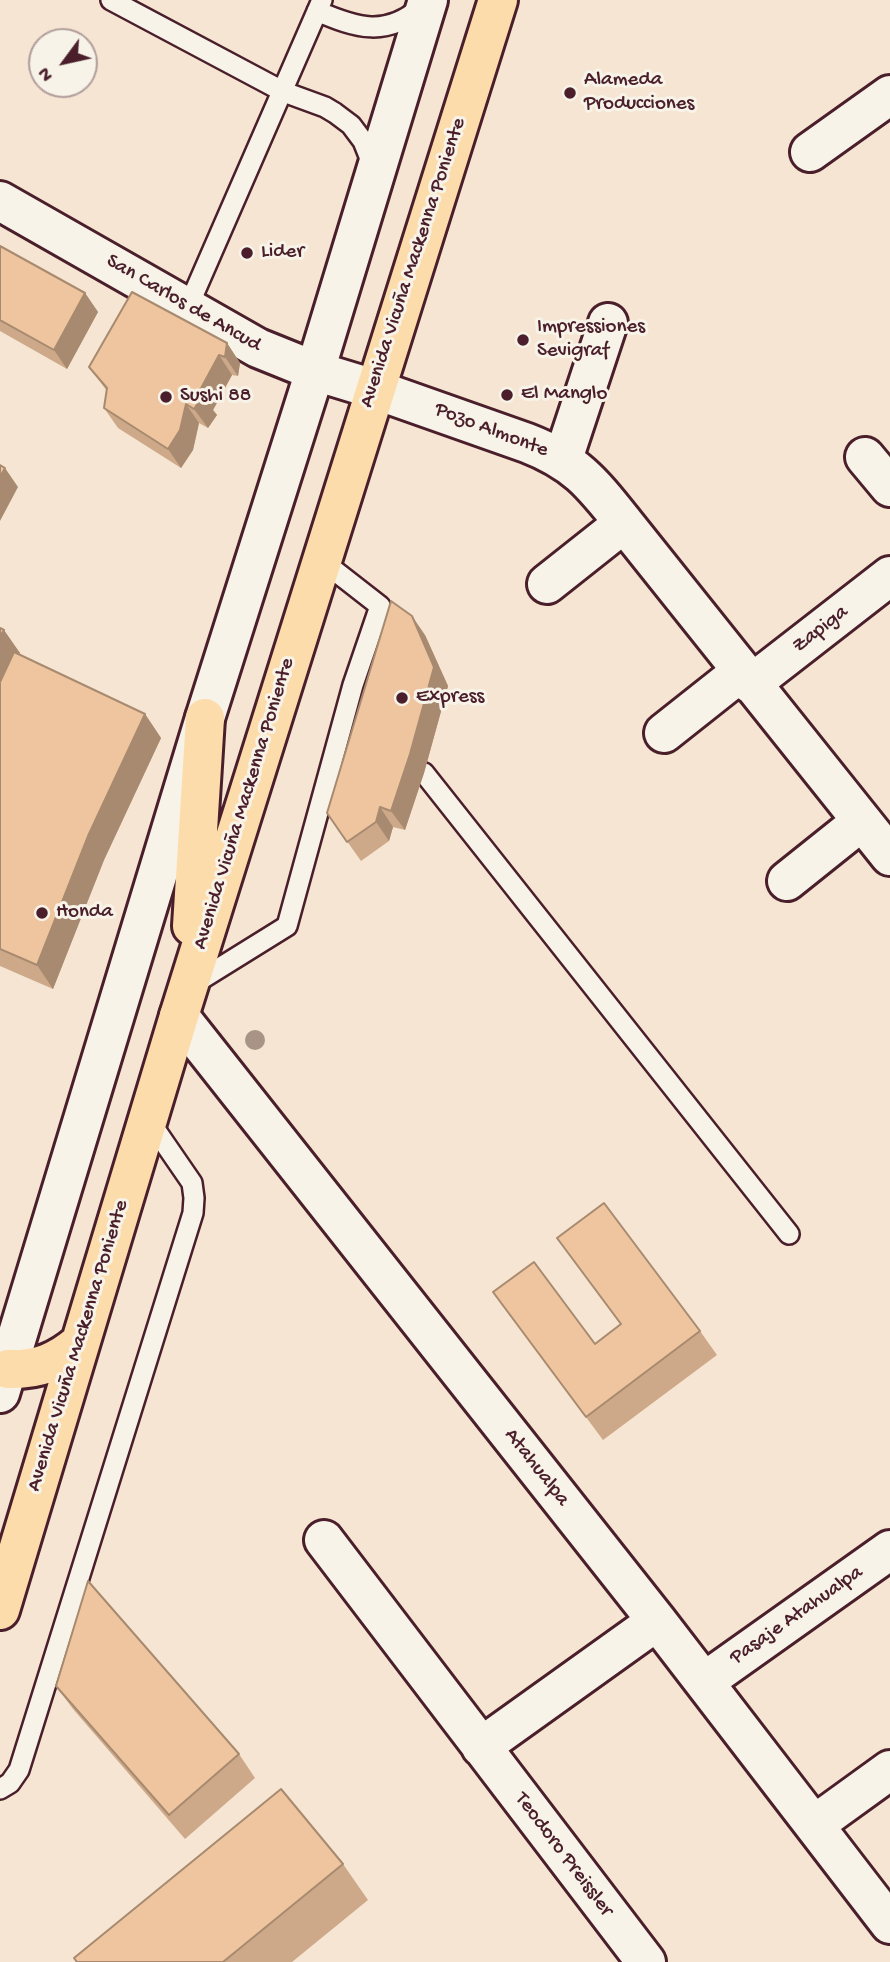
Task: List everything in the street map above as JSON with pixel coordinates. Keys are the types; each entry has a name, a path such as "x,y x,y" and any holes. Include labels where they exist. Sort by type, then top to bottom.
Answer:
{"main road":[{"name":"Avenida Vicuña Mackenna Poniente","path":"0,1610 183,1002 498,0"},
{"path":"183,1002 205,718"},
{"path":"3,1376 42,1367 56,1361 80,1343"}],"street":[{"path":"3,1376 428,1"},
{"path":"810,152 890,95"},
{"name":"San Carlos de Ancud","path":"0,201 257,348 315,371 374,389"},
{"path":"563,459 608,323"},
{"name":"Pozo Almonte","path":"374,389 527,443 563,459 591,482 890,856"},
{"path":"866,457 890,487"},
{"path":"547,584 624,523"},
{"name":"Zapiga","path":"746,678 890,576"},
{"path":"664,733 746,678"},
{"path":"787,881 862,821"},
{"name":"Atahualpa","path":"183,1002 890,1923"},
{"name":"Teodoro Preissler","path":"324,1539 646,1962"},
{"name":"Pasaje Atahualpa","path":"705,1682 890,1550"},
{"path":"481,1747 657,1621"},
{"path":"814,1825 890,1770"}],"lane":[{"path":"111,0 284,92 326,107 351,125 363,141 375,174"},
{"path":"188,307 284,92 319,6 350,26 381,27 412,15 428,1"},
{"path":"183,1002 287,926 353,685 380,606 321,560"},
{"path":"353,685 368,705"},
{"path":"424,773 789,1234"},
{"path":"0,1789 10,1783 19,1770 193,1213 192,1183 148,1119"}],"building":[{"path":"0,246 85,293 54,350 0,320"},
{"name":"Sushi 88","path":"132,292 227,343 225,357 219,355 199,392 203,396 194,409 186,404 180,430 168,449 104,408 107,388 89,367"},
{"path":"391,601 412,616 434,667 391,811 380,807 376,822 347,842 327,813"},
{"path":"14,652 145,714 88,836 37,965 0,949 0,682"},
{"path":"604,1203 700,1331 586,1417 493,1292 534,1262 595,1344 621,1324 557,1238"},
{"path":"88,1581 239,1754 169,1815 56,1686"},
{"path":"281,1789 343,1864 223,1962 77,1962 74,1958"}],"place":[{"name":"Alameda Producciones","path":"570,93"},
{"name":"Lider","path":"247,253"},
{"name":"Impressiones Sevigraf","path":"523,340"},
{"name":"El Manglo","path":"507,395"},
{"name":"Sushi 88","path":"166,397"},
{"name":"Express","path":"402,698"},
{"name":"Honda","path":"42,913"}]}
